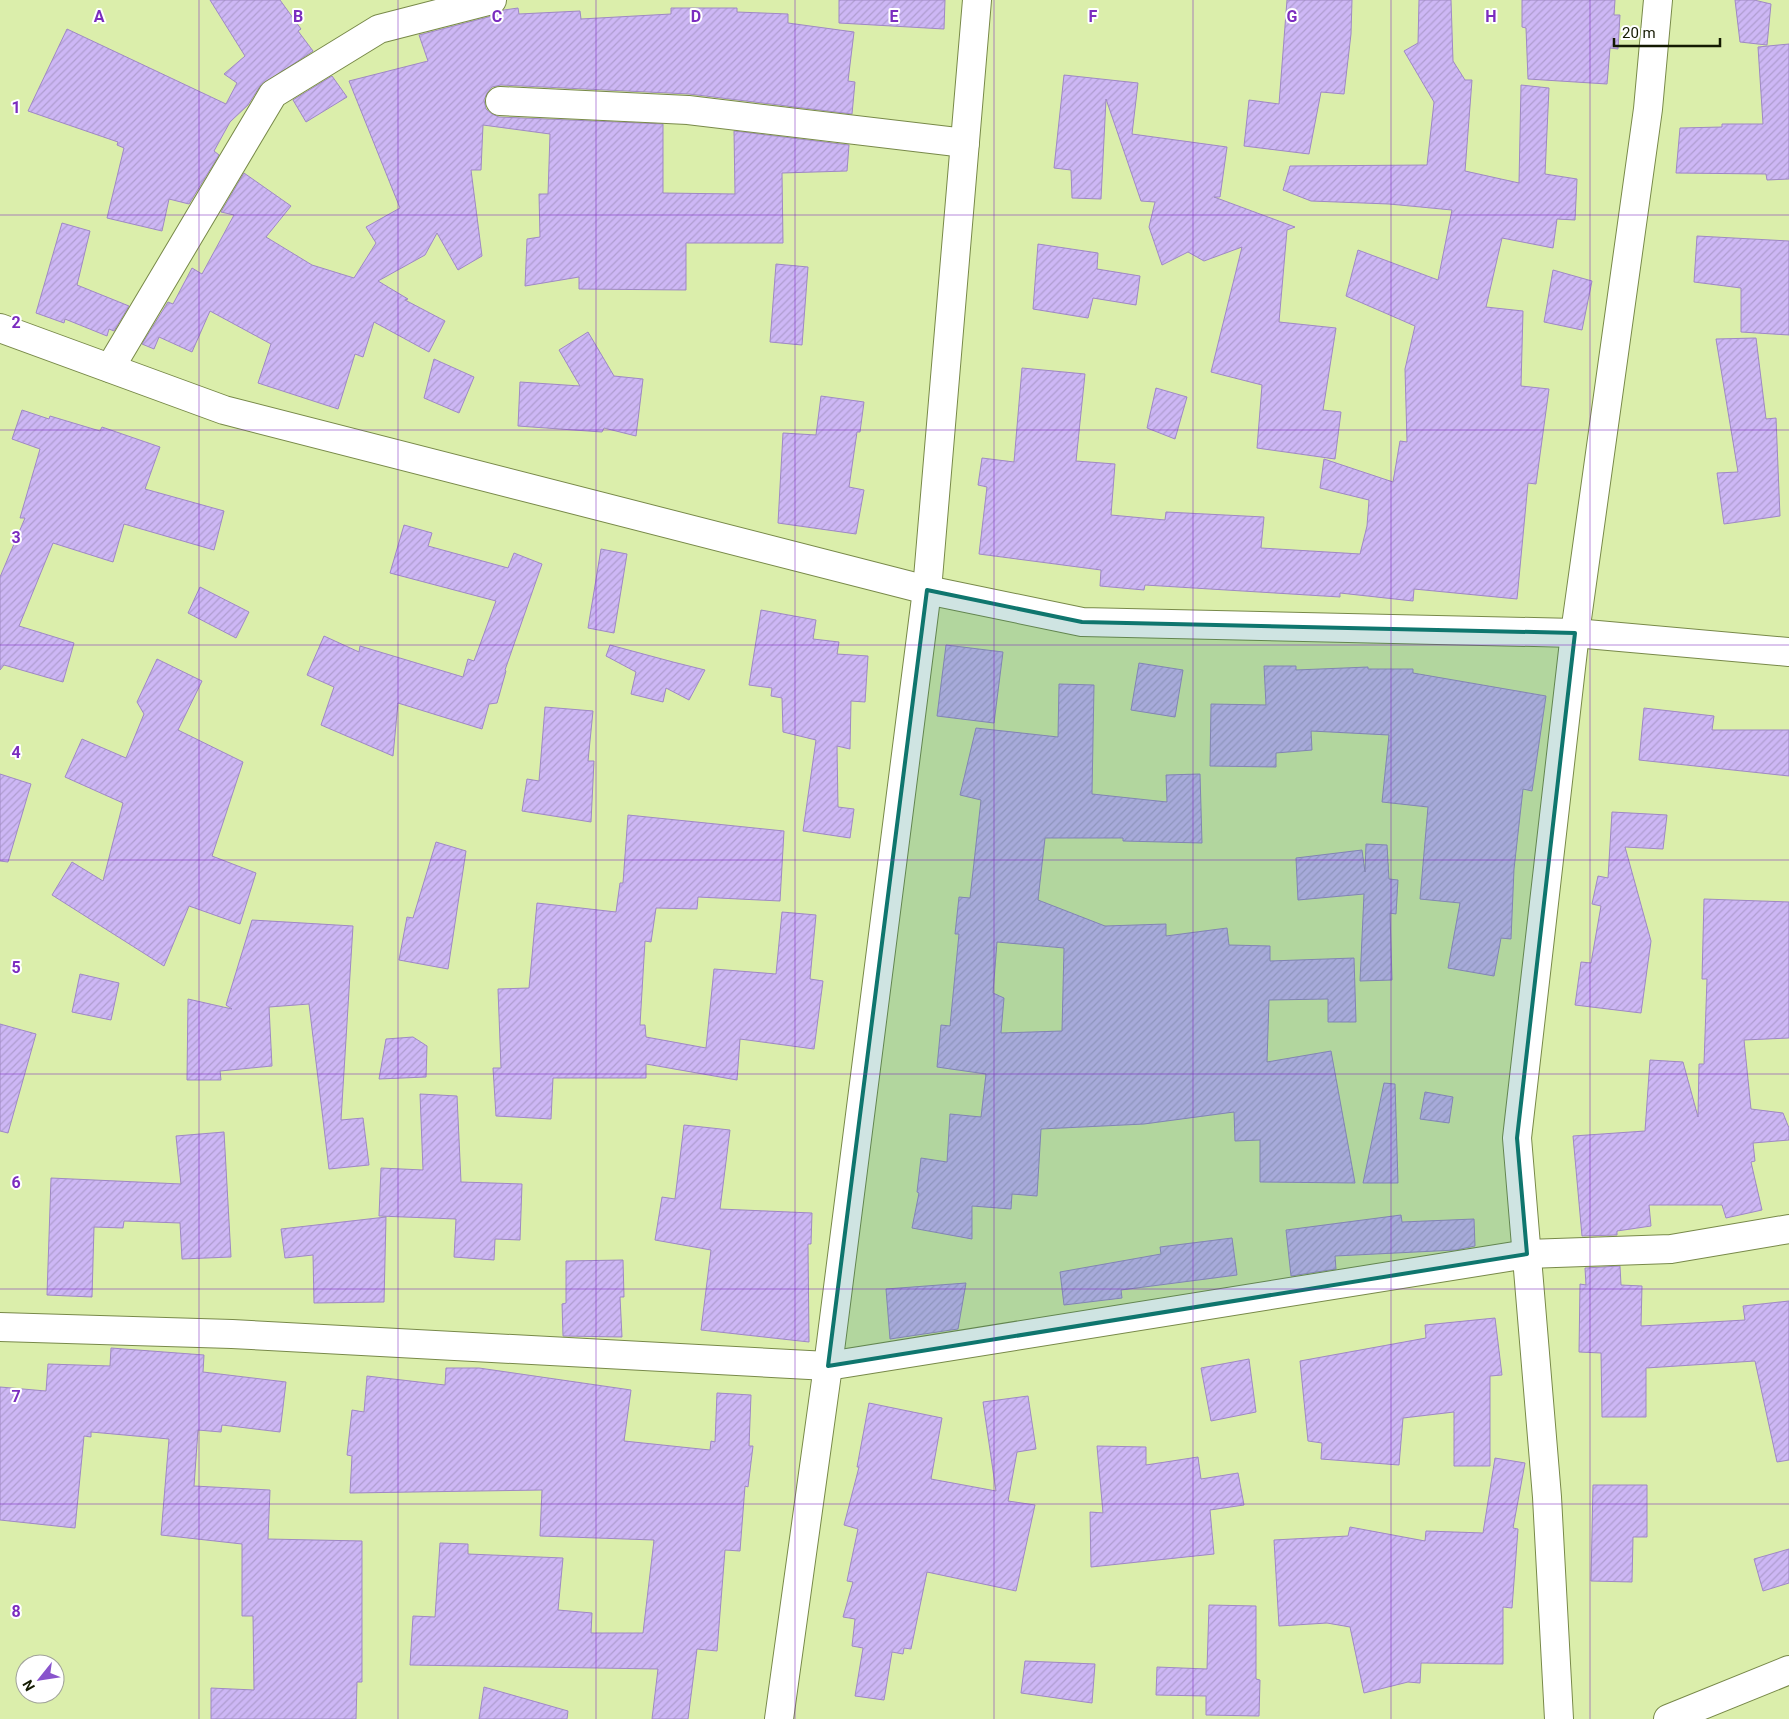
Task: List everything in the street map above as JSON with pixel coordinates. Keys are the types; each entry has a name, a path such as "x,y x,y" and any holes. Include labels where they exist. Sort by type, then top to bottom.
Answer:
{"street":[{"path":"110,368 273,94 379,29 492,0"},
{"path":"779,1719 828,1366 927,590 977,0"},
{"path":"1559,1719 1547,1497 1517,1138 1575,633 1648,109 1658,0"},
{"path":"500,101 688,110 964,143"},
{"path":"0,328 224,410 927,590 1082,622 1575,633 1789,652"},
{"path":"0,1328 232,1334 828,1366 1527,1254 1670,1249 1789,1229"},
{"path":"1668,1719 1789,1670"}],"highlighted area":[{"path":"927,590 1082,622 1575,633 1517,1138 1527,1254 828,1366"}],"building":[{"path":"210,0 280,0 301,29 298,31 313,51 260,86 248,105 230,122 214,151 219,155 189,204 169,199 162,231 107,218 124,148 117,145 118,142 28,111 67,29 226,104 237,83 224,74 245,56"},
{"path":"839,0 945,0 944,29 839,23"},
{"path":"1287,0 1352,0 1351,34 1344,94 1321,92 1309,154 1244,146 1249,100 1279,104"},
{"path":"1419,0 1451,0 1453,61 1465,80 1472,80 1465,171 1519,183 1521,85 1549,88 1545,174 1577,179 1575,220 1557,219 1553,248 1502,238 1486,307 1523,311 1521,386 1549,389 1536,484 1528,483 1517,599 1414,589 1413,601 1340,593 1340,597 1145,585 1144,590 1100,586 1101,570 979,554 987,487 978,485 982,458 1014,462 1022,368 1085,374 1076,461 1115,464 1111,515 1165,520 1166,512 1264,517 1261,548 1360,554 1367,526 1369,500 1320,488 1324,459 1393,482 1400,441 1407,442 1405,369 1415,326 1346,296 1358,250 1438,280 1452,210 1389,204 1311,201 1283,190 1290,166 1427,165 1434,102 1404,51 1418,43"},
{"path":"1522,0 1615,0 1614,15 1620,15 1618,49 1610,48 1607,84 1528,79 1526,28 1522,27"},
{"path":"1735,0 1754,0 1771,4 1767,45 1740,42"},
{"path":"518,8 519,14 580,11 581,19 671,14 671,8 737,8 737,12 788,14 788,23 854,32 848,81 855,82 852,114 689,94 501,85 492,87 484,100 486,109 499,117 663,124 663,193 735,194 734,131 849,145 847,171 782,173 783,243 686,243 686,290 579,289 579,277 525,286 527,239 540,237 539,194 548,194 550,134 483,125 481,170 471,170 482,256 458,270 437,233 425,255 378,281 408,299 405,300 445,321 429,352 374,322 363,357 355,354 338,409 258,383 271,344 210,311 192,352 159,337 154,349 142,344 168,302 173,304 192,268 202,274 234,215 221,212 244,173 291,206 266,237 312,265 354,278 376,243 366,227 400,208 349,81 428,61 419,35 496,15 504,10"},
{"path":"1789,44 1789,179 1767,180 1766,174 1676,173 1680,128 1722,127 1722,124 1763,124 1758,47"},
{"path":"1064,75 1138,83 1132,134 1227,147 1220,197 1214,197 1295,227 1287,230 1279,322 1336,328 1323,410 1341,412 1335,459 1257,448 1262,385 1211,372 1242,247 1204,261 1188,252 1162,265 1149,227 1155,202 1141,201 1106,99 1101,199 1072,198 1071,170 1054,168"},
{"path":"332,76 347,97 306,122 293,100"},
{"path":"62,223 90,231 77,285 129,306 114,331 109,329 107,336 65,319 64,323 36,313"},
{"path":"1697,236 1789,241 1789,335 1741,332 1741,288 1694,282"},
{"path":"1038,244 1098,253 1097,269 1140,276 1136,305 1093,298 1088,318 1033,309"},
{"path":"776,264 808,267 802,345 770,342"},
{"path":"1553,270 1592,281 1582,330 1544,322"},
{"path":"588,332 614,376 643,379 636,436 604,428 602,432 518,426 520,382 580,386 559,350"},
{"path":"1756,338 1766,419 1776,418 1780,516 1724,524 1717,473 1738,472 1716,339"},
{"path":"434,359 474,377 459,413 424,398"},
{"path":"1156,388 1187,397 1175,439 1147,428"},
{"path":"821,396 864,402 860,432 857,432 849,487 864,490 856,534 778,523 783,433 816,435"},
{"path":"22,410 49,419 50,416 100,431 102,427 160,447 145,489 224,511 214,550 124,524 113,562 53,543 19,626 74,643 63,682 4,665 0,670 0,577 25,518 20,518 40,449 12,439"},
{"path":"404,525 432,533 428,546 508,568 514,553 542,564 505,670 497,703 489,704 482,729 398,703 393,756 321,725 334,687 307,675 324,636 359,652 360,646 463,677 468,659 474,661 496,601 390,573"},
{"path":"601,549 627,554 614,633 588,628"},
{"path":"200,587 249,612 236,638 188,613"},
{"path":"761,610 816,620 813,639 839,642 837,654 868,656 865,702 851,701 850,749 837,746 838,807 854,809 850,838 803,831 816,740 783,732 782,698 771,696 772,688 749,685"},
{"path":"610,645 705,670 689,700 666,688 663,702 631,694 636,672 606,656"},
{"path":"946,645 1003,652 994,723 937,716"},
{"path":"157,659 202,681 178,730 243,762 212,856 256,873 240,924 189,906 164,966 52,895 72,862 103,881 123,803 65,777 82,739 126,758 144,714 137,702"},
{"path":"1139,663 1183,670 1175,717 1131,710"},
{"path":"1264,666 1296,666 1296,670 1368,667 1368,669 1413,669 1413,673 1546,696 1532,791 1523,789 1514,869 1511,939 1501,938 1494,976 1448,968 1460,903 1420,899 1428,807 1382,802 1389,735 1311,731 1312,750 1276,753 1276,767 1210,766 1211,704 1266,705"},
{"path":"1059,684 1094,685 1092,794 1167,802 1166,775 1200,774 1202,843 1123,841 1123,838 1045,838 1038,900 1105,926 1166,924 1166,936 1227,928 1229,945 1270,946 1270,961 1354,958 1356,1022 1328,1022 1328,999 1269,1000 1267,1062 1331,1051 1355,1183 1260,1182 1260,1140 1235,1141 1234,1112 1144,1124 1041,1129 1037,1196 1012,1194 1011,1209 972,1206 972,1239 912,1228 919,1193 917,1192 921,1158 947,1162 950,1114 981,1117 986,1074 937,1067 941,1025 950,1026 959,934 955,934 959,897 970,898 981,800 960,795 976,728 1058,737","holes":["997,942 1064,948 1062,1031 1001,1033 1004,998 993,993"]},
{"path":"545,707 593,711 588,761 594,761 591,822 522,811 527,779 539,781"},
{"path":"1644,708 1714,716 1712,730 1789,730 1789,776 1639,760"},
{"path":"0,774 31,784 8,862 0,861"},
{"path":"1612,812 1667,815 1663,849 1625,847 1651,941 1641,1013 1575,1005 1581,962 1591,963 1601,906 1592,904 1598,876 1608,878"},
{"path":"628,815 784,831 780,901 698,897 697,909 656,908 651,942 645,941 640,1025 645,1025 646,1037 706,1048 714,969 776,974 782,912 816,915 810,979 823,981 814,1049 740,1039 737,1080 646,1064 646,1078 553,1078 551,1119 496,1116 493,1068 501,1068 498,989 529,988 537,903 616,912 620,883 623,883"},
{"path":"436,842 466,851 448,969 399,960 407,917 413,918"},
{"path":"1366,844 1387,845 1389,879 1398,880 1396,914 1390,913 1392,980 1360,981 1364,894 1298,900 1296,858 1362,850 1365,872"},
{"path":"1704,899 1789,902 1789,1038 1744,1040 1751,1109 1783,1113 1789,1128 1789,1140 1753,1143 1755,1161 1751,1162 1762,1210 1726,1218 1722,1205 1649,1205 1651,1226 1617,1231 1617,1235 1582,1236 1573,1136 1645,1131 1650,1060 1683,1062 1698,1117 1699,1064 1704,1064 1707,979 1702,979"},
{"path":"252,920 353,926 341,1120 363,1118 369,1165 329,1169 309,1004 269,1007 272,1066 220,1071 221,1080 187,1080 188,999 232,1009 226,1005"},
{"path":"80,974 119,983 111,1020 72,1012"},
{"path":"0,1024 36,1034 8,1133 0,1131"},
{"path":"413,1037 427,1046 426,1077 379,1079 386,1039"},
{"path":"1384,1083 1395,1084 1398,1183 1363,1183"},
{"path":"1425,1092 1453,1097 1449,1123 1420,1119"},
{"path":"420,1094 457,1096 461,1182 522,1184 520,1240 495,1239 494,1260 454,1257 456,1219 379,1216 381,1168 423,1170"},
{"path":"684,1125 730,1130 720,1209 812,1213 811,1244 808,1244 809,1342 701,1330 711,1250 655,1240 662,1197 675,1199"},
{"path":"224,1132 231,1257 182,1259 180,1223 124,1221 123,1228 94,1227 92,1297 47,1295 51,1178 181,1184 176,1136"},
{"path":"1401,1215 1402,1222 1474,1219 1475,1246 1456,1250 1335,1256 1336,1269 1291,1276 1286,1230"},
{"path":"386,1217 384,1302 314,1303 313,1255 285,1258 281,1229"},
{"path":"1232,1238 1237,1275 1121,1290 1122,1298 1064,1305 1060,1272 1161,1254 1160,1247"},
{"path":"623,1260 624,1297 620,1297 622,1337 563,1336 562,1304 566,1303 566,1261"},
{"path":"1620,1266 1621,1285 1642,1286 1641,1326 1745,1320 1743,1306 1789,1301 1789,1460 1777,1462 1755,1361 1646,1368 1646,1417 1602,1417 1601,1353 1579,1352 1580,1284 1586,1285 1585,1268"},
{"path":"966,1283 958,1329 890,1339 886,1289"},
{"path":"1495,1318 1502,1375 1490,1376 1490,1466 1454,1466 1454,1412 1403,1418 1399,1465 1321,1459 1322,1443 1308,1441 1300,1361 1426,1338 1425,1325"},
{"path":"111,1348 204,1355 203,1372 286,1382 280,1432 222,1425 221,1432 198,1430 194,1486 270,1490 268,1539 362,1541 362,1682 357,1682 356,1719 211,1719 211,1688 254,1690 253,1616 242,1616 242,1544 161,1535 169,1439 91,1432 91,1437 84,1436 75,1528 0,1520 0,1387 46,1391 48,1364 110,1366"},
{"path":"1249,1359 1256,1412 1211,1421 1201,1368"},
{"path":"446,1368 479,1368 631,1390 624,1441 710,1450 711,1441 715,1442 717,1393 751,1395 749,1446 753,1446 748,1487 745,1486 740,1551 725,1550 717,1651 697,1649 688,1719 652,1719 658,1669 410,1665 413,1616 435,1617 440,1543 468,1544 468,1554 563,1558 558,1610 592,1613 591,1633 643,1633 654,1540 540,1536 542,1490 350,1493 352,1456 347,1455 352,1410 364,1412 367,1376 445,1385"},
{"path":"1028,1396 1036,1449 1017,1452 1008,1501 1035,1505 1016,1591 927,1572 911,1649 904,1648 903,1654 892,1652 884,1700 855,1696 863,1648 852,1646 855,1619 843,1617 853,1582 847,1581 858,1529 844,1525 859,1467 857,1467 869,1403 942,1418 931,1479 996,1491 983,1402"},
{"path":"1097,1446 1146,1447 1146,1465 1198,1457 1201,1479 1238,1473 1244,1505 1210,1510 1214,1554 1091,1567 1090,1512 1103,1513"},
{"path":"1495,1458 1525,1463 1513,1528 1518,1529 1512,1608 1503,1607 1503,1664 1421,1663 1420,1683 1408,1682 1364,1693 1350,1627 1327,1623 1279,1626 1274,1540 1348,1536 1350,1527 1425,1541 1426,1531 1483,1533"},
{"path":"1593,1485 1647,1485 1647,1537 1633,1537 1632,1582 1591,1581"},
{"path":"1789,1549 1789,1583 1763,1591 1754,1559"},
{"path":"1209,1605 1256,1606 1256,1679 1260,1680 1259,1716 1206,1715 1206,1696 1156,1695 1157,1667 1207,1669"},
{"path":"1025,1661 1095,1664 1092,1703 1021,1693"},
{"path":"484,1687 568,1711 567,1719 479,1719"}]}
